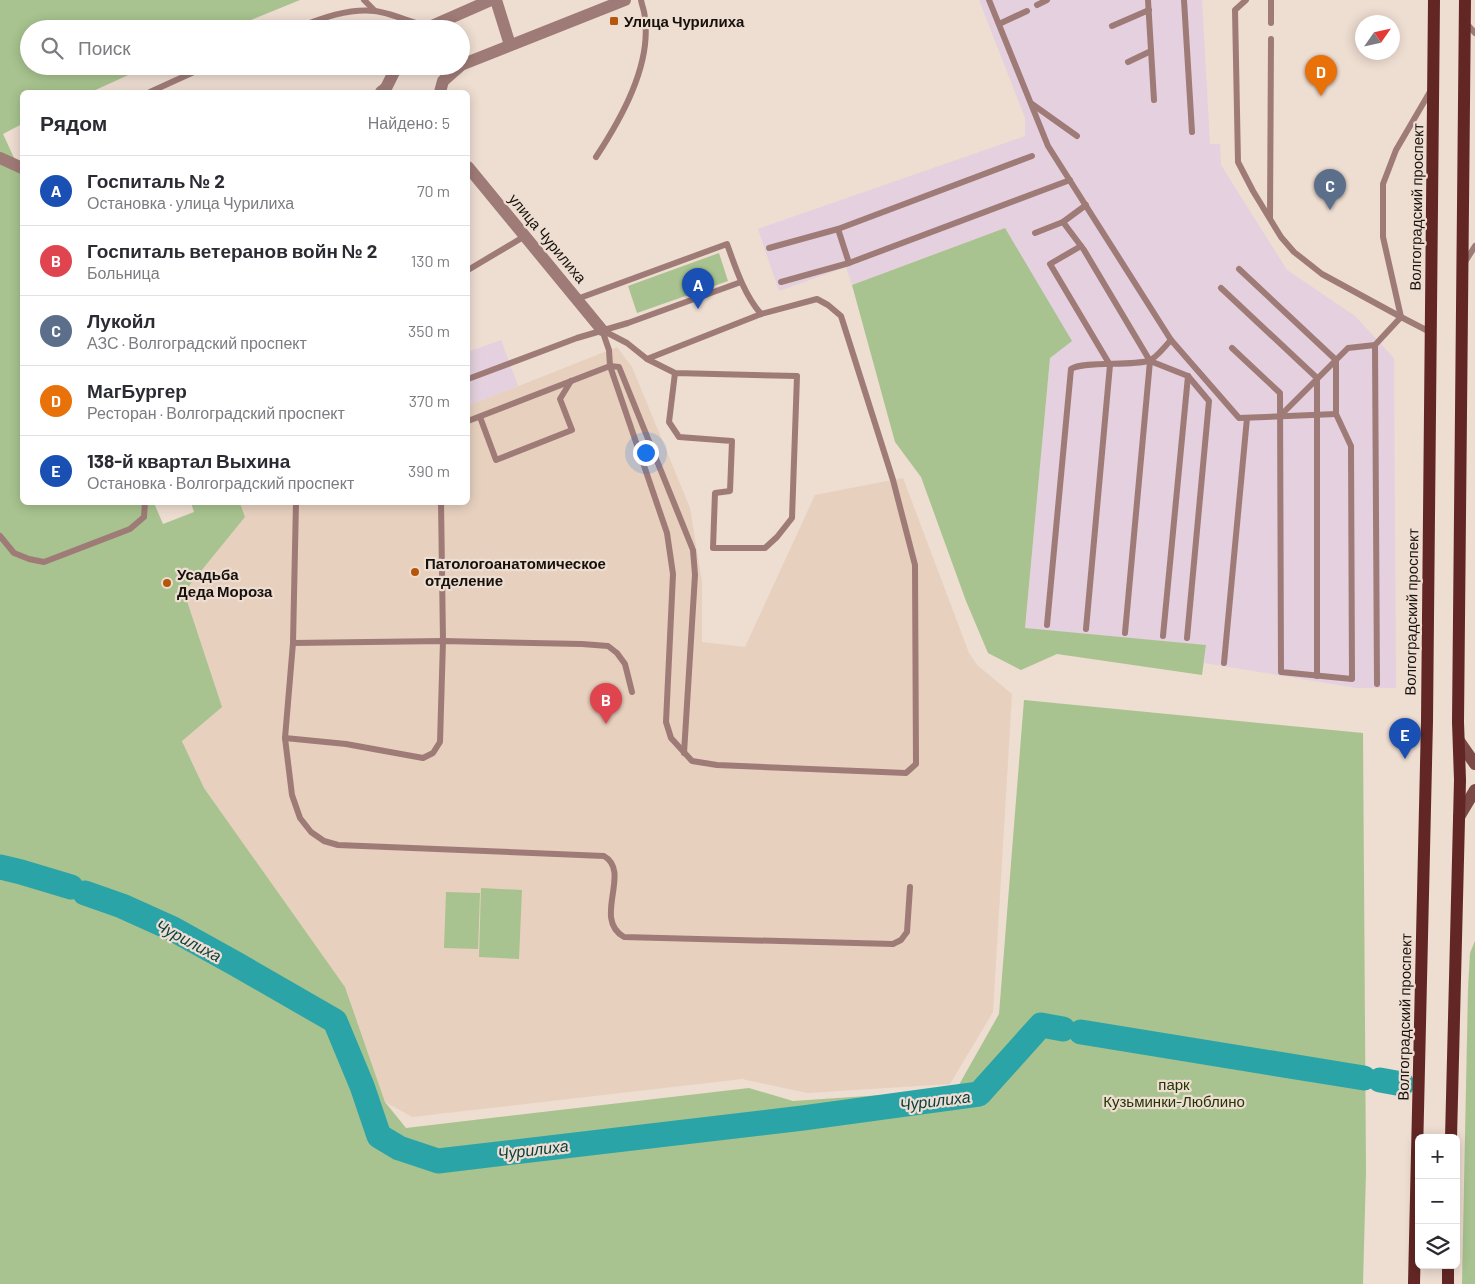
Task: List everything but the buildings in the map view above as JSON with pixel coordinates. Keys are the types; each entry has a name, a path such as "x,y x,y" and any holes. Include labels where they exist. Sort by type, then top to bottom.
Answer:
{"main road":[{"name":"Волгоградский проспект","path":"1414,1284 1426,731 1434,0"},
{"path":"1451,1134 1459,817 1466,0"},
{"path":"1448,1269 1448,1284"}],"street":[{"path":"445,20 491,0"},
{"path":"496,0 510,45"},
{"path":"470,62 625,0"},
{"path":"384,90 392,75"},
{"path":"441,90 444,81 451,75"},
{"path":"0,158 20,167"},
{"name":"улица Чурилиха","path":"470,169 602,330"},
{"path":"1459,741 1475,764"},
{"path":"1459,817 1475,790"}],"lane":[{"path":"364,0 374,11"},
{"path":"596,157 622,115 640,67 645,39 645,19 641,0"},
{"path":"989,0 1048,146 1171,340 1239,418 1336,414"},
{"path":"1037,5 1047,0"},
{"path":"1148,0 1154,100"},
{"path":"1184,0 1192,132"},
{"path":"1246,0 1235,10 1238,162 1281,238 1294,252 1322,274 1430,332"},
{"path":"1271,0 1271,22"},
{"path":"1112,26 1149,10"},
{"path":"317,20 344,12 374,11 402,20"},
{"path":"999,24 1027,11"},
{"path":"1465,22 1475,34"},
{"path":"1270,218 1271,40"},
{"path":"1128,62 1151,51"},
{"path":"154,90 187,75"},
{"path":"1401,317 1383,237 1383,184 1396,150 1433,86"},
{"path":"1031,104 1077,136"},
{"path":"770,248 838,229 1032,156"},
{"path":"781,282 849,263 1070,180"},
{"path":"1035,233 1063,222 1086,206"},
{"path":"1063,222 1081,246 1150,361 1124,632"},
{"path":"838,229 849,263"},
{"path":"470,269 525,236"},
{"path":"577,299 727,244 750,301 761,314"},
{"path":"1081,246 1050,264 1110,365 1086,629"},
{"path":"1463,265 1475,246"},
{"path":"1232,348 1280,393 1281,672 1352,679 1351,446 1336,414 1336,360 1239,269"},
{"path":"470,378 577,338 628,323 741,282"},
{"path":"1221,288 1318,378 1317,676"},
{"path":"602,330 609,350 610,366 668,534 672,554 673,574 666,722 671,738 692,761 727,765 906,773 916,764 915,565 893,480 841,316 817,299 761,314 647,359"},
{"path":"1280,416 1348,348 1375,345 1401,317"},
{"path":"602,330 627,343 647,359 675,373 797,376 792,518 777,538 765,548 713,548 715,493 730,491 732,441 679,437 669,422 675,373"},
{"path":"1150,361 1171,340"},
{"path":"1375,345 1376,684"},
{"path":"1047,625 1071,369 1076,365 1110,365 1150,361 1188,376 1209,401 1187,638"},
{"path":"470,420 610,366 619,367 693,550 695,575 684,753"},
{"path":"1163,636 1188,376"},
{"path":"480,417 496,460 572,430 560,399 571,381"},
{"path":"1224,663 1247,418"},
{"path":"0,536 14,553 44,562 130,529 144,517 145,505"},
{"path":"296,505 293,644 285,738 292,795 300,818 311,832 324,841 338,845 604,856 611,862 615,870 611,919 616,930 624,936 893,944 901,940 907,932 910,887"},
{"path":"285,738 346,744 423,758 433,753 440,742 443,641 441,505"},
{"path":"293,644 443,641 608,646 617,653 625,664 632,692"}],"shaded area":[{"path":"979,0 1202,0 1210,144 1220,144 1221,165 1287,270 1355,316 1394,358 1396,688 1357,688 1204,663 1206,645 1025,629 1050,358 1005,228 852,285 846,267 779,291 758,229 1025,136 1025,118"},
{"path":"501,340 518,386 470,405 470,351"},
{"path":"617,347 632,367 690,508 702,582 702,642 745,647 815,495 903,478 969,653 977,665 1012,694 993,1012 950,1084 807,1093 742,1079 412,1117 385,1102 345,987 204,788 182,740 221,707 183,593 245,517 241,505 470,505 470,405"}],"green space":[{"name":"парк Кузьминки-Люблино","path":"0,0 300,0 251,20 20,20 20,75 128,75 95,90 20,90 20,125 3,134 20,171 20,505 155,505 163,524 194,512 192,505 241,505 245,517 184,592 222,707 182,741 204,788 345,987 385,1102 406,1128 749,1088 793,1101 956,1090 999,1014 1024,700 1363,733 1366,1172 1363,1284 0,1284"},
{"path":"1005,228 1072,341 1050,358 1025,628 1206,645 1202,675 1057,654 1021,670 988,653 966,601 921,477 895,442 852,285"},
{"path":"719,253 728,281 637,313 628,286"},
{"path":"481,888 522,890 519,959 479,957"},
{"path":"446,892 480,893 478,949 444,948"},
{"path":"1475,941 1475,1284 1462,1284 1468,989 1470,953"}],"waterway":[{"name":"Чурилиха","path":"0,867 71,887"},
{"name":"Чурилиха","path":"85,893 122,906 173,929 335,1021 362,1086 379,1136 399,1148 438,1161 803,1118 979,1094 1041,1025 1063,1029"},
{"name":"Чурилиха","path":"1081,1032 1364,1078"},
{"name":"Чурилиха","path":"1380,1080 1402,1084"}],"place":[{"name":"Улица Чурилиха","path":"614,21"},
{"name":"МагБургер","path":"1321,96"},
{"name":"Лукойл","path":"1330,210"},
{"name":"Госпиталь № 2","path":"698,309"},
{"name":"Патологоанатомическое отделение","path":"415,572"},
{"name":"Усадьба Деда Мороза","path":"167,583"},
{"name":"Госпиталь ветеранов войн № 2","path":"606,724"},
{"name":"138-й квартал Выхина","path":"1405,759"}]}
